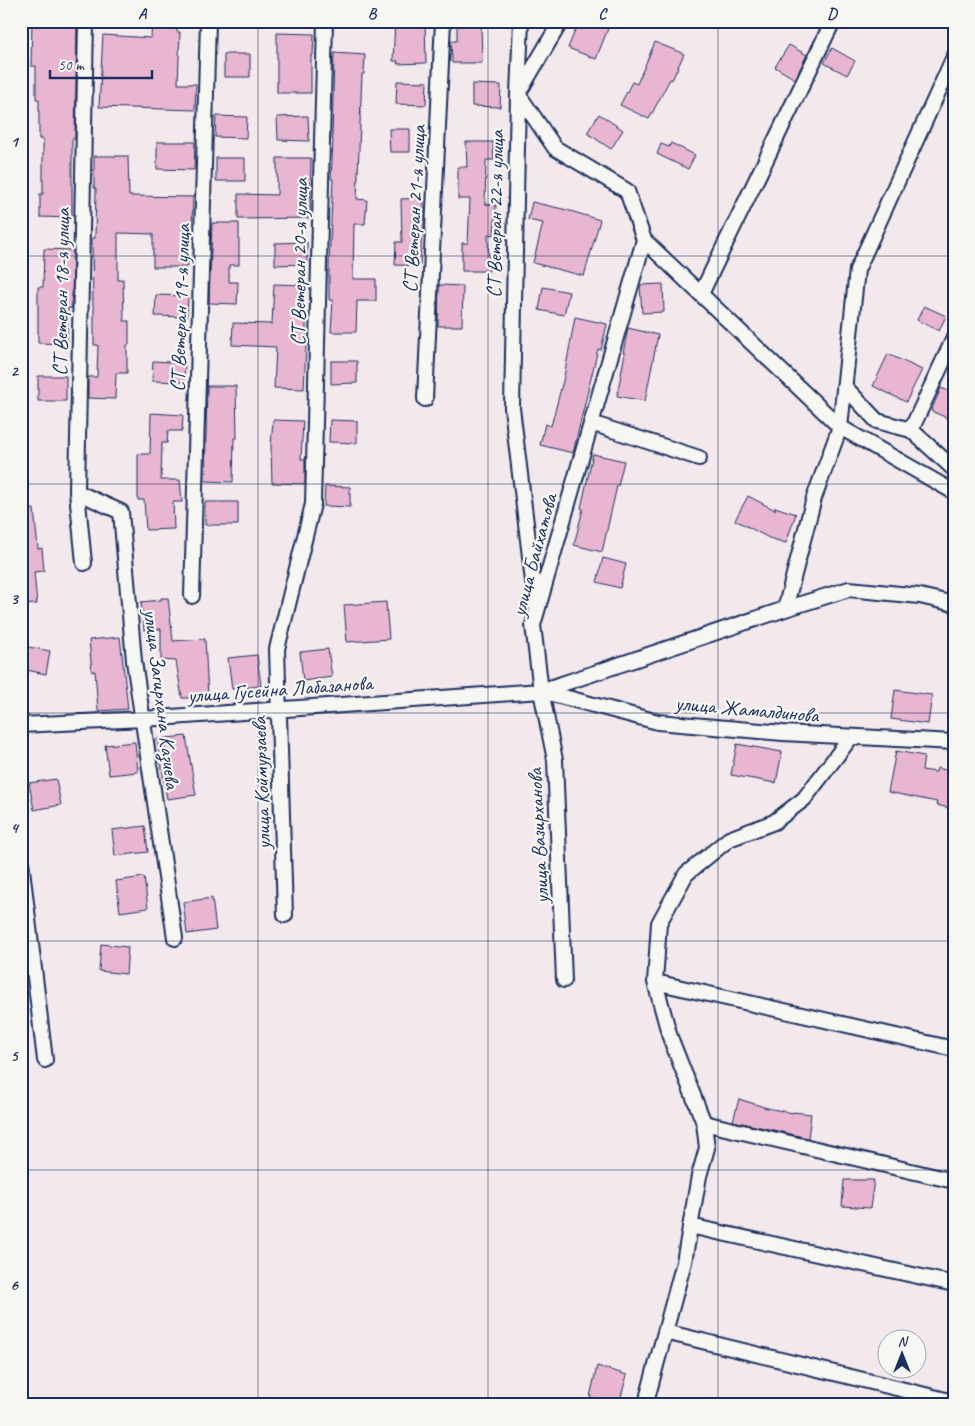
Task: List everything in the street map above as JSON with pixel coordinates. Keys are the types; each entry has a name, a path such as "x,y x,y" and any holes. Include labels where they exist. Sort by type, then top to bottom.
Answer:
{"street":[{"name":"СТ Ветеран 18-я улица","path":"84,563 77,492 86,21"},
{"name":"СТ Ветеран 19-я улица","path":"192,596 208,21"},
{"name":"СТ Ветеран 20-я улица","path":"313,504 325,21"},
{"name":"СТ Ветеран 21-я улица","path":"425,399 444,21"},
{"name":"СТ Ветеран 22-я улица","path":"521,21 512,408 536,613"},
{"path":"561,21 518,94 556,148 627,191 644,240 840,427 954,492"},
{"path":"701,294 832,24"},
{"path":"785,609 814,498 840,427 857,270 954,57"},
{"name":"улица Байхатова","path":"542,691 533,625 644,240"},
{"path":"914,424 954,338"},
{"path":"844,386 877,421 914,424 954,469"},
{"path":"591,423 699,458"},
{"name":"улица Загирхана Казиева","path":"77,492 121,512 134,661 175,938"},
{"name":"улица Коймурзаева","path":"285,915 277,649 313,504"},
{"path":"542,691 849,589 920,596 954,604"},
{"name":"улица Гусейна Лабазанова","path":"21,725 143,719 542,691"},
{"name":"улица Жамалдинова","path":"542,691 658,722 783,733 954,742"},
{"name":"улица Вазирханова","path":"542,691 555,760 564,980"},
{"path":"647,1405 648,1395 684,1262 699,1176 707,1148 704,1123 670,1037 655,982 659,923 686,874 729,839 774,822 804,799 851,737"},
{"path":"21,861 46,1060"},
{"path":"655,982 954,1049"},
{"path":"704,1123 954,1181"},
{"path":"690,1226 954,1284"},
{"path":"665,1332 954,1402"}],"building":[{"path":"32,21 77,21 75,139 72,139 72,218 40,217 40,194 43,194 43,139 39,139 39,99 36,99 36,66 31,66"},
{"path":"152,21 177,21 177,32 180,32 178,84 196,84 195,110 99,107 103,35 151,38"},
{"path":"395,21 425,21 426,63 397,64 398,61 393,61"},
{"path":"457,21 481,21 482,63 452,63 451,41 457,41"},
{"path":"579,21 596,21 609,26 596,59 568,48"},
{"path":"277,33 314,34 313,55 311,55 311,93 277,93"},
{"path":"655,42 684,54 672,80 670,79 649,119 620,105 632,82 637,84"},
{"path":"789,45 807,55 795,79 775,67"},
{"path":"832,48 855,61 847,75 824,63"},
{"path":"334,53 365,55 364,74 362,74 357,199 367,200 365,224 354,224 353,279 376,279 376,301 357,301 356,332 331,332 333,300 329,300 329,263 333,179 331,179"},
{"path":"224,54 250,54 250,77 224,77"},
{"path":"397,81 427,82 426,105 396,104"},
{"path":"472,84 501,85 500,107 472,106"},
{"path":"599,114 623,130 611,149 587,133"},
{"path":"216,116 247,117 246,138 215,137"},
{"path":"308,116 309,141 278,140 277,117"},
{"path":"389,129 410,129 410,152 390,152"},
{"path":"157,142 195,142 194,170 157,169"},
{"path":"466,142 493,142 494,160 486,160 485,204 496,205 494,235 488,234 489,271 462,271 462,243 468,243 470,199 458,199 458,167 467,167"},
{"path":"671,143 695,155 688,169 657,154 661,144 669,147"},
{"path":"94,156 128,156 129,196 193,197 192,224 188,224 188,267 153,267 153,234 118,233 118,280 123,279 124,321 129,321 129,345 127,345 127,373 116,373 115,399 88,398 88,377 97,377 98,345 94,345 93,307 92,238 95,238 96,188 94,188"},
{"path":"216,158 245,158 245,181 216,181"},
{"path":"277,158 311,158 310,218 238,219 238,194 277,195"},
{"path":"424,198 424,232 422,232 420,266 395,265 396,242 402,242 401,199"},
{"path":"532,202 600,220 584,276 533,263 543,223 528,220"},
{"path":"212,223 239,223 239,265 229,265 229,282 238,282 237,304 209,303"},
{"path":"307,242 307,264 275,265 275,243"},
{"path":"44,249 73,250 72,308 68,308 67,344 38,343 38,287 43,287"},
{"path":"274,284 304,285 302,321 306,321 306,346 304,389 274,388 276,347 232,345 233,323 272,324"},
{"path":"663,284 664,312 642,313 640,285"},
{"path":"439,285 463,286 462,326 438,326"},
{"path":"543,287 569,292 564,315 539,310"},
{"path":"156,295 188,296 187,317 155,316"},
{"path":"924,306 946,316 939,331 917,320"},
{"path":"575,317 607,324 601,350 598,349 573,453 540,445 545,424 551,426 564,377"},
{"path":"628,328 658,335 645,401 617,396"},
{"path":"888,354 922,370 906,402 873,386"},
{"path":"153,361 185,363 184,382 152,381"},
{"path":"331,361 357,361 357,383 331,384"},
{"path":"38,376 66,376 66,401 38,401"},
{"path":"207,386 236,386 237,438 234,438 233,482 205,481"},
{"path":"941,388 954,393 954,421 931,411"},
{"path":"151,413 183,415 182,431 168,431 167,443 162,443 161,480 180,480 182,502 173,502 174,529 146,530 144,500 138,500 138,454 150,454"},
{"path":"273,420 303,421 301,459 305,459 305,484 272,483 271,446"},
{"path":"330,420 357,421 357,443 329,442"},
{"path":"593,454 624,461 602,552 574,545"},
{"path":"325,486 350,487 350,507 324,506"},
{"path":"748,496 775,510 775,507 796,514 786,543 769,538 735,520"},
{"path":"205,502 238,502 238,525 205,525"},
{"path":"34,509 38,549 42,548 44,571 34,572 37,604 21,605 21,510"},
{"path":"603,558 626,564 620,588 597,582"},
{"path":"161,598 168,598 173,641 205,639 208,698 182,698 176,661 161,660 161,629 144,630 141,602 161,600"},
{"path":"386,602 389,639 347,642 344,605"},
{"path":"120,637 128,709 98,711 95,671 92,672 89,640"},
{"path":"23,646 50,651 46,674 21,669"},
{"path":"328,649 332,677 303,681 300,652"},
{"path":"257,655 261,686 232,689 228,658"},
{"path":"895,690 932,695 928,724 891,719"},
{"path":"186,736 196,795 167,799 157,739"},
{"path":"135,742 138,772 109,775 105,745"},
{"path":"737,744 782,752 776,783 731,775"},
{"path":"896,751 924,756 922,770 936,772 937,768 954,772 954,809 936,805 937,802 888,792"},
{"path":"56,779 61,805 34,810 29,783"},
{"path":"145,826 148,852 115,856 112,830"},
{"path":"144,877 148,908 120,912 116,881"},
{"path":"212,898 216,930 187,934 183,902"},
{"path":"101,944 128,947 126,974 99,971"},
{"path":"739,1099 767,1108 811,1114 808,1138 733,1121"},
{"path":"844,1180 874,1180 870,1208 842,1206"},
{"path":"597,1366 627,1375 619,1404 590,1397"}]}
